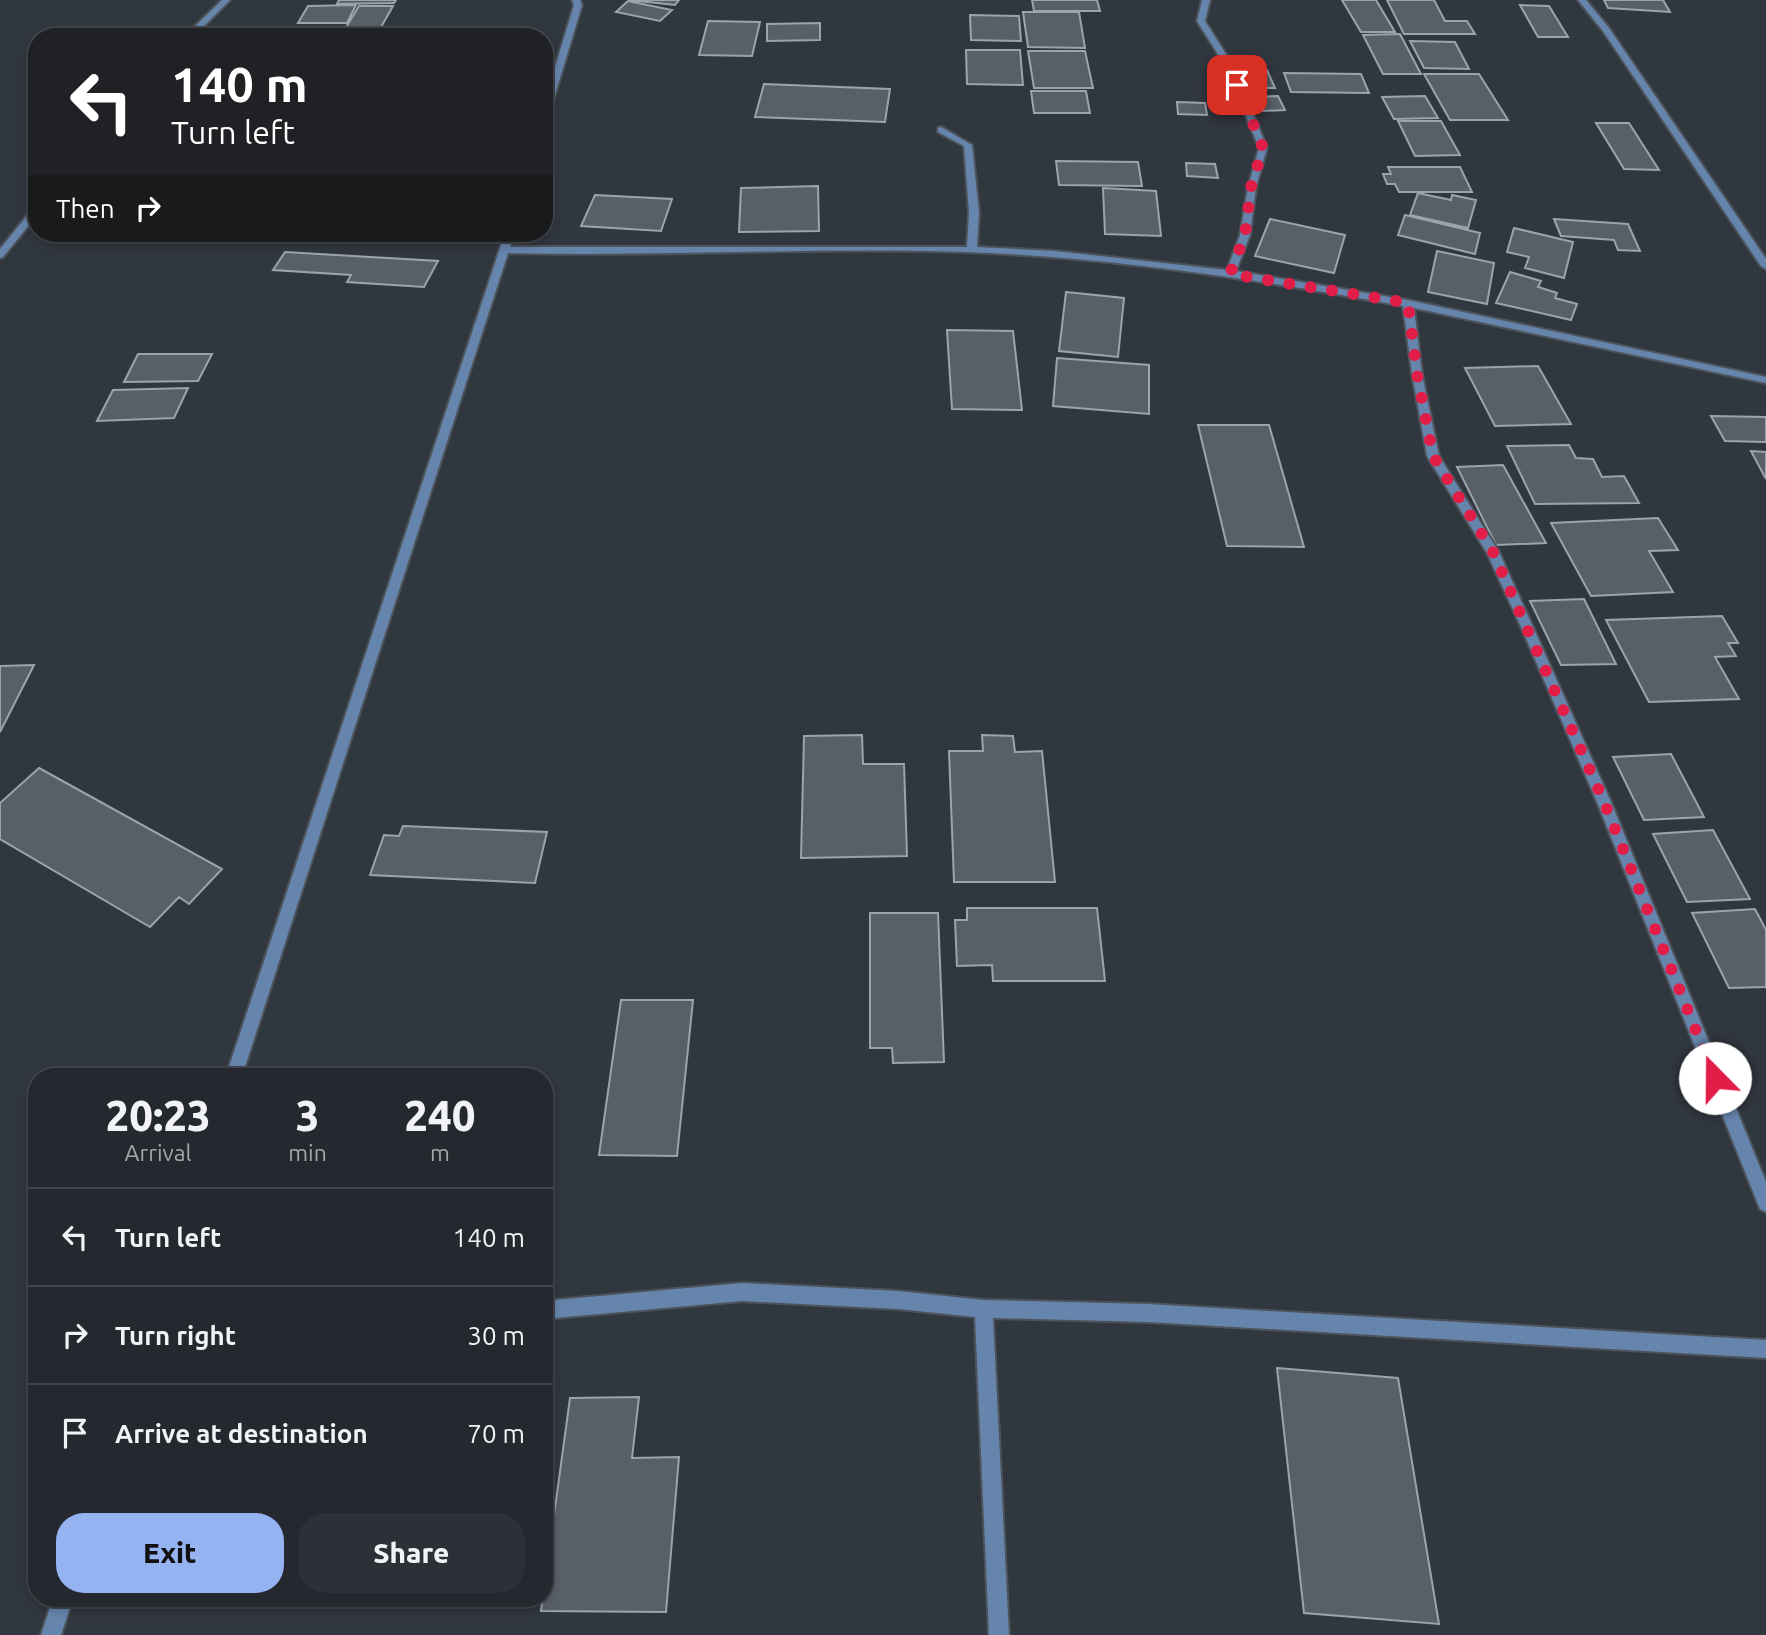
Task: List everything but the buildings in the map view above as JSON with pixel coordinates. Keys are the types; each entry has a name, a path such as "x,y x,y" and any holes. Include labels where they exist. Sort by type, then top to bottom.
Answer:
{"street":[{"path":"197,28 226,0"},
{"path":"553,88 578,5 576,0"},
{"path":"1206,0 1201,21 1230,67 1263,148 1251,187 1245,235 1230,274"},
{"path":"1582,0 1606,30 1766,266"},
{"path":"941,130 968,145 974,213 972,250"},
{"path":"0,255 28,220"},
{"path":"237,1068 458,396 493,279 507,242"},
{"path":"505,250 594,253 855,246 972,250 1172,265 1408,303 1766,380"},
{"path":"1408,303 1417,374 1433,456 1499,564 1604,802 1766,1203"},
{"path":"553,1309 742,1292 898,1300 984,1309 1147,1313 1766,1349"},
{"path":"984,1309 999,1635"},
{"path":"51,1635 60,1607"}],"route":[{"path":"1237,85 1263,148 1251,187 1245,235 1230,274 1408,303 1417,374 1433,456 1493,552 1604,802 1715,1078"}]}
